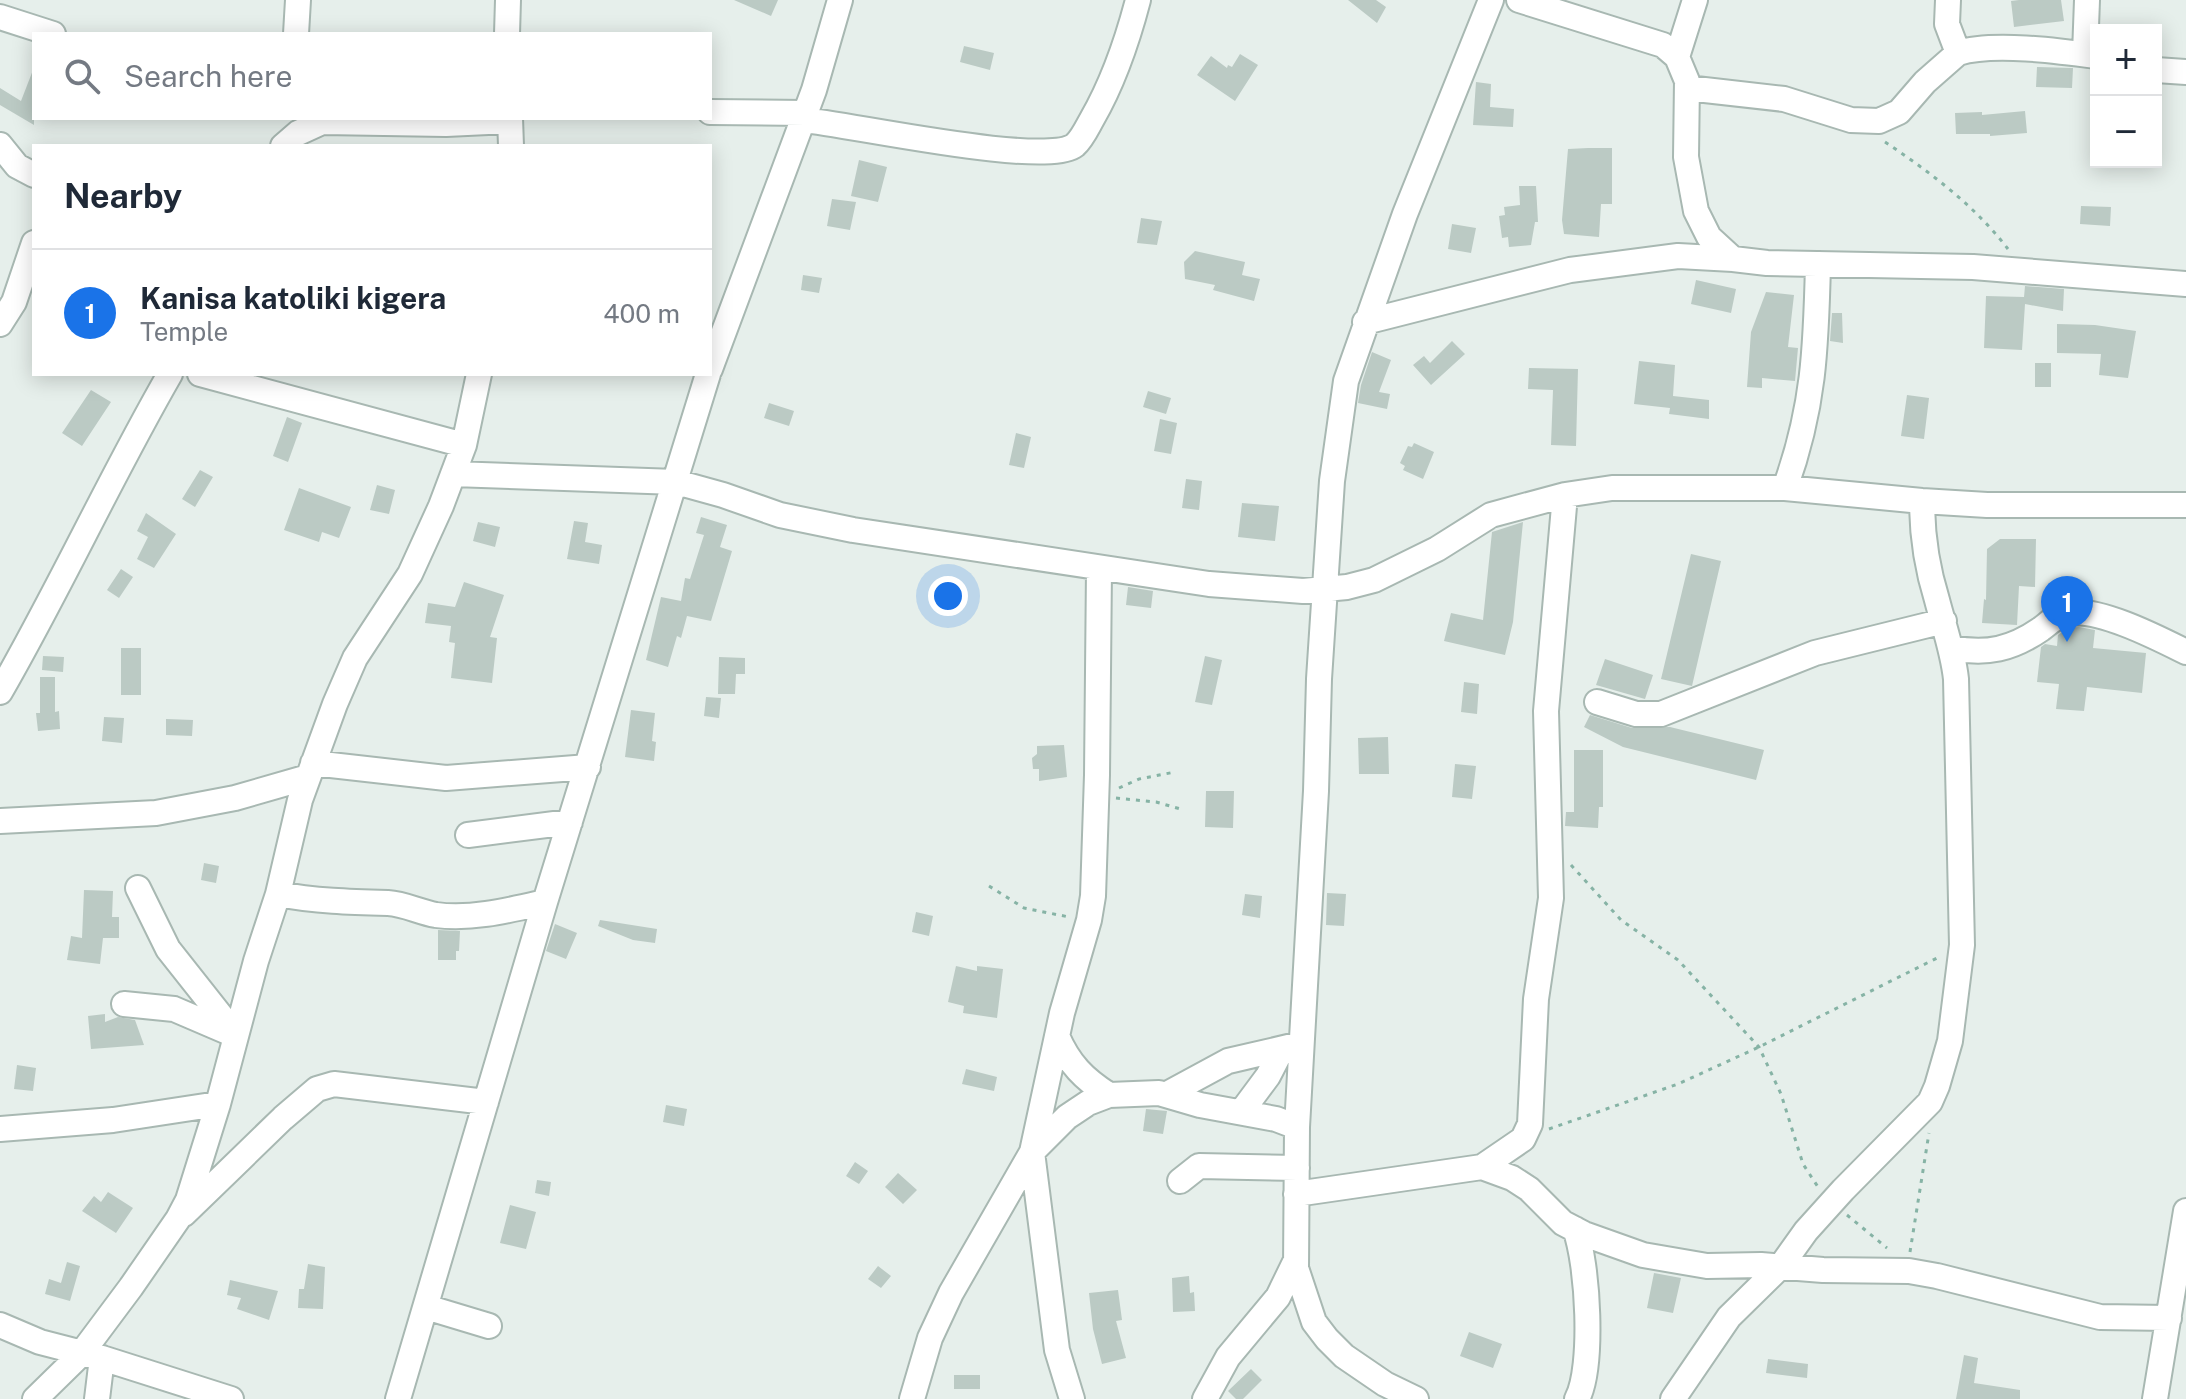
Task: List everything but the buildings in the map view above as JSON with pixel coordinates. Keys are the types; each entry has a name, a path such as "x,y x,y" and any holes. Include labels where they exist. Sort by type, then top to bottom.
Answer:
{"street":[{"path":"296,32 298,0"},
{"path":"507,32 508,0"},
{"path":"712,364 804,117 840,0"},
{"path":"712,112 804,117 955,144 1034,152 1060,151 1074,145 1105,97 1127,45 1138,0"},
{"path":"1416,1399 1385,1384 1344,1356 1314,1322 1306,1304 1296,1260 1297,1127 1291,1046 1332,481 1343,398 1365,322 1405,214 1491,0"},
{"path":"1519,0 1663,45 1677,57 1683,67 1687,88 1686,157 1696,211 1709,237 1733,259"},
{"path":"1677,57 1695,0"},
{"path":"1948,0 1947,24 1958,53"},
{"path":"2087,0 2090,41"},
{"path":"0,17 47,32"},
{"path":"1687,88 1784,99 1869,123 1892,118 1925,82 1958,53 1990,49 2090,55"},
{"path":"2162,70 2186,72"},
{"path":"289,134 322,122 446,124 497,120"},
{"path":"510,120 511,144"},
{"path":"0,145 17,166 32,174"},
{"path":"0,324 14,302 32,249"},
{"path":"1365,322 1570,270 1678,256 2025,270 2186,284"},
{"path":"1785,488 1810,404 1817,333 1818,264"},
{"path":"0,692 169,376"},
{"path":"207,376 464,445"},
{"path":"35,1399 92,1356 178,1219 192,1189 278,894 300,800 355,658 410,574 453,474 464,445 479,376"},
{"path":"398,1399 545,902 708,376"},
{"path":"453,474 676,482 780,515 853,530 1099,569 1239,587 1325,590 1374,580 1437,549 1491,515 1565,495 1612,488 1785,488 1987,505 2186,505"},
{"path":"1296,1194 1482,1167 1526,1135 1531,1110 1536,999 1551,908 1546,711 1565,495"},
{"path":"1673,1399 1729,1317 1781,1266 1832,1202 1930,1102 1950,1041 1962,945 1956,679 1952,648 1929,568 1922,530 1922,501"},
{"path":"1072,1399 1057,1350 1032,1152 1057,1036 1089,920 1100,800 1099,569"},
{"path":"1952,648 1974,652 2001,650 2024,641 2058,616 2072,612 2140,630 2186,652"},
{"path":"1597,702 1636,714 1661,714 1815,653 1944,621"},
{"path":"0,821 156,813 235,798 311,770 446,778 588,767"},
{"path":"468,835 570,822"},
{"path":"138,888 168,949 236,1035"},
{"path":"278,894 328,902 388,903 433,915 455,916 506,911 545,902"},
{"path":"124,1004 174,1009 236,1035"},
{"path":"1057,1036 1073,1067 1109,1095"},
{"path":"1167,1094 1228,1061 1291,1046"},
{"path":"1242,1111 1291,1046"},
{"path":"178,1219 283,1118 322,1086 334,1084 486,1102"},
{"path":"912,1399 930,1338 941,1313 1032,1152 1067,1117 1088,1103 1109,1095 1141,1092 1167,1094 1200,1105 1242,1111 1297,1127"},
{"path":"0,1129 113,1120 218,1104"},
{"path":"1180,1181 1199,1166 1297,1168"},
{"path":"1482,1167 1512,1178 1529,1189 1563,1223 1575,1229 1618,1247 1687,1265 1781,1266 1823,1270 1910,1268 2100,1317 2169,1318"},
{"path":"2155,1399 2186,1211"},
{"path":"1575,1229 1583,1253 1587,1354 1584,1382 1577,1399"},
{"path":"1205,1399 1228,1357 1278,1297 1296,1260"},
{"path":"426,1307 489,1326"},
{"path":"0,1325 40,1342 231,1399"},
{"path":"92,1356 97,1399"}],"path":[{"path":"1883,141 1942,183 1975,212 2025,270"},
{"path":"1100,800 1139,779 1175,772"},
{"path":"1100,800 1156,802 1184,810"},
{"path":"1549,845 1621,920 1678,960 1759,1047 1781,1094 1803,1164 1832,1202 1910,1268"},
{"path":"989,886 1024,908 1089,920"},
{"path":"1526,1135 1678,1084 1962,945"},
{"path":"1910,1268 1912,1231 1931,1121 1930,1102"}],"place":[{"name":"Kanisa katoliki kigera","path":"2067,642"}]}
